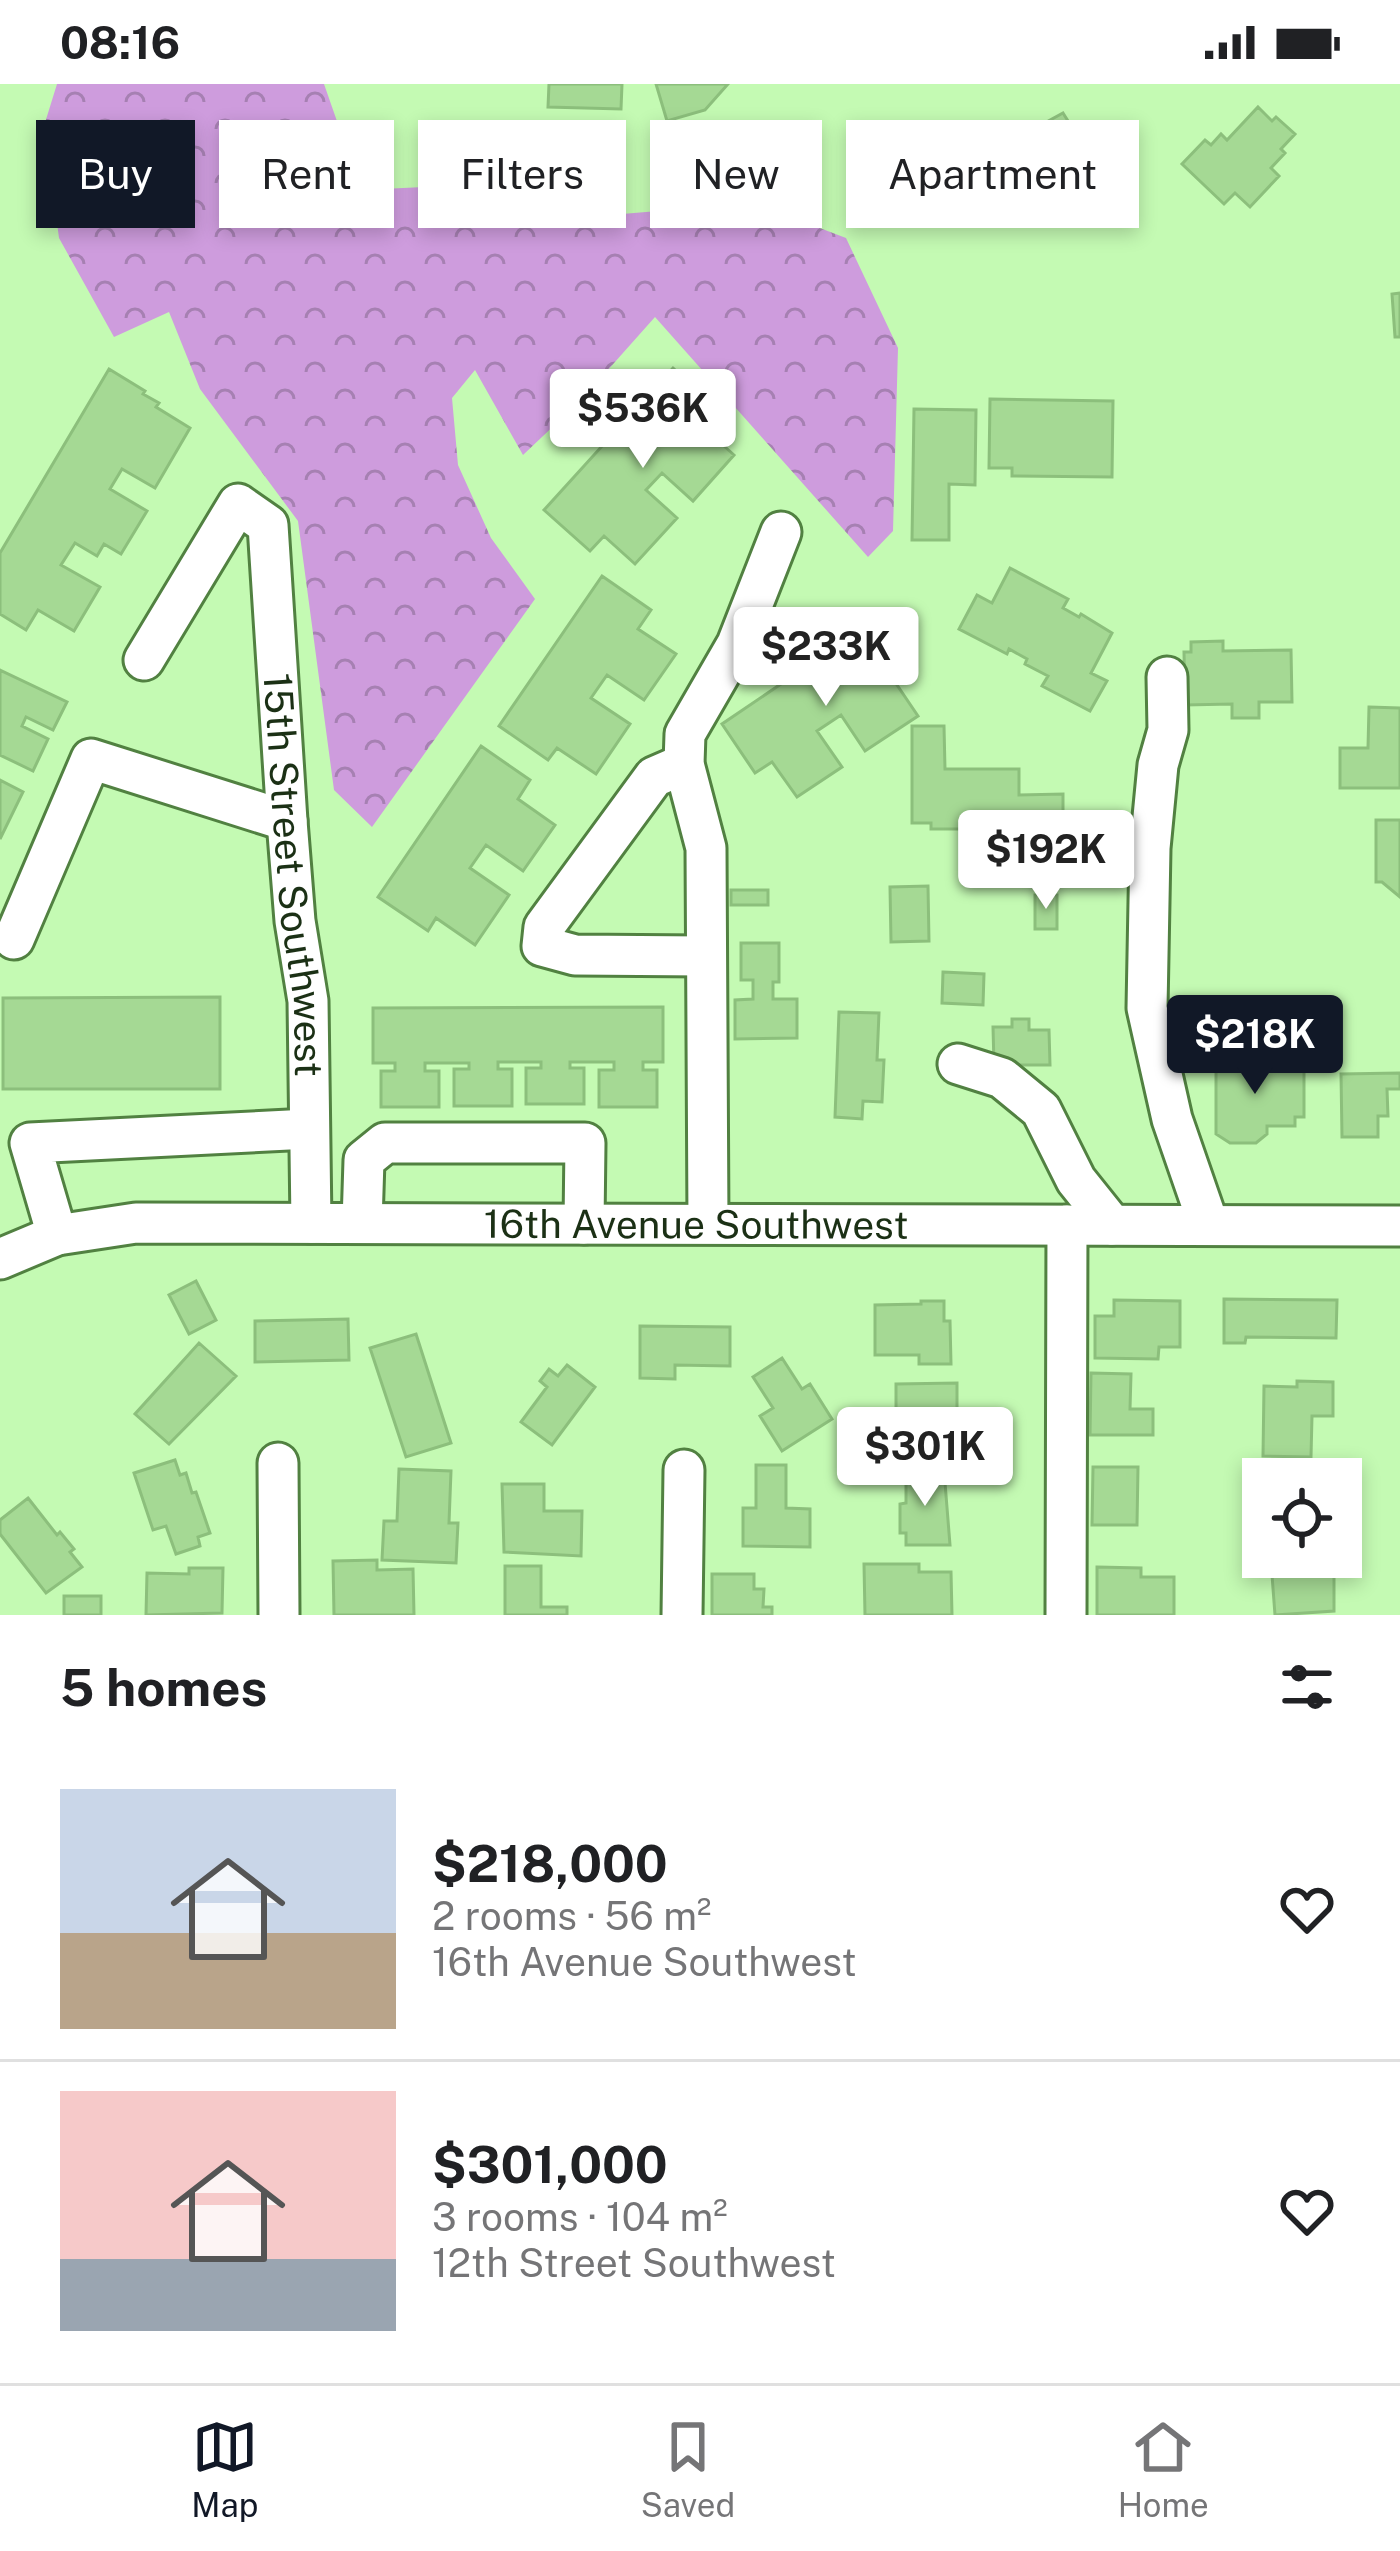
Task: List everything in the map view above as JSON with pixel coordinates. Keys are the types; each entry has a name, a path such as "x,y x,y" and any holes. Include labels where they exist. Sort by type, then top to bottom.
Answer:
{"street":[{"name":"15th Street Southwest","path":"144,660 238,503 268,525 281,679 286,821 308,1001 311,1223"},
{"path":"708,1223 706,848 684,764 685,734 737,644 781,532"},
{"path":"1167,677 1168,730 1158,765 1150,848 1147,1008 1172,1119 1208,1223"},
{"path":"14,938 91,759 286,821"},
{"path":"684,764 654,777 544,927 542,946 575,956 704,956"},
{"path":"958,1064 1002,1078 1041,1110 1076,1180 1112,1225"},
{"path":"57,1234 15,1144 309,1129"},
{"path":"362,1223 364,1160 385,1143 585,1143 584,1224"},
{"name":"16th Avenue Southwest","path":"0,1259 57,1234 136,1223 1400,1226"},
{"path":"1066,1615 1067,1225"},
{"path":"278,1463 279,1615"},
{"path":"682,1615 684,1470"}],"green space":[{"path":"57,84 324,84 337,120 219,120 219,228 394,228 394,188 418,187 418,228 626,228 626,214 650,212 650,228 820,228 846,238 898,348 893,531 868,557 655,317 582,399 523,455 475,370 452,398 458,465 491,538 535,599 372,827 334,790 298,521 200,389 169,312 114,337 59,238 58,228 195,228 195,120 46,120"}],"building":[{"path":"549,84 622,84 621,109 548,107"},
{"path":"656,84 728,84 705,110 667,120"},
{"path":"1258,107 1295,134 1271,168 1279,176 1250,207 1235,193 1224,204 1182,164 1205,140 1211,145 1221,134 1227,140"},
{"path":"1400,293 1400,337 1395,337 1392,294"},
{"path":"673,368 719,410 703,427 734,455 693,501 662,473 646,490 677,518 635,564 604,536 590,551 544,510"},
{"path":"109,369 190,428 155,488 122,469 110,489 147,511 121,554 104,544 97,556 75,543 61,565 100,587 74,631 38,610 26,630 0,614 0,553"},
{"path":"990,399 1113,401 1112,477 1012,476 1012,468 989,468"},
{"path":"914,409 976,410 975,485 949,484 949,540 912,540"},
{"path":"1010,568 1068,599 1063,608 1112,633 1091,673 1107,681 1090,711 1042,686 1048,676 1025,664 1027,659 959,629 977,595 992,603"},
{"path":"602,576 651,610 638,629 676,654 644,700 607,675 591,698 630,724 596,774 557,748 548,760 499,726"},
{"path":"878,618 911,666 893,679 918,716 865,751 841,715 817,731 842,767 797,797 772,762 755,773 722,724"},
{"path":"1223,641 1223,651 1291,650 1292,702 1259,702 1259,718 1232,718 1232,704 1185,705 1184,652 1191,652 1191,642"},
{"path":"0,670 67,702 53,730 26,717 22,726 48,739 33,771 0,755"},
{"path":"1369,707 1400,708 1400,788 1340,788 1340,748 1368,748"},
{"path":"912,726 944,726 945,769 1019,769 1019,795 1063,794 1063,850 982,851 982,829 931,829 931,823 912,823"},
{"path":"481,746 530,780 518,799 555,825 523,871 486,845 470,868 509,895 475,945 436,918 428,931 378,897"},
{"path":"0,780 23,792 0,839"},
{"path":"1376,820 1400,820 1400,897 1376,882"},
{"path":"928,886 929,941 891,942 890,887"},
{"path":"731,890 768,890 768,905 731,905"},
{"path":"1035,895 1057,895 1057,929 1035,929"},
{"path":"741,943 779,943 779,982 773,982 773,999 797,999 797,1038 735,1039 735,1000 753,999 753,980 741,980"},
{"path":"943,972 984,974 983,1005 942,1003"},
{"path":"220,997 220,1089 3,1089 3,998"},
{"path":"663,1007 663,1062 643,1062 643,1070 657,1070 657,1107 599,1107 599,1070 614,1070 614,1062 570,1062 570,1068 584,1068 584,1104 526,1104 526,1068 541,1068 541,1062 498,1062 498,1069 512,1069 512,1106 454,1106 454,1069 469,1069 469,1063 425,1063 425,1071 439,1071 439,1107 381,1107 381,1071 395,1071 395,1063 373,1063 373,1008"},
{"path":"839,1012 879,1013 882,1102 863,1101 862,1119 835,1117"},
{"path":"1012,1019 1029,1019 1029,1030 1049,1030 1050,1065 994,1065 993,1027 1012,1027"},
{"path":"1216,1052 1252,1052 1252,1062 1267,1062 1267,1069 1304,1069 1304,1117 1295,1117 1295,1126 1267,1126 1267,1134 1256,1143 1230,1143 1216,1134"},
{"path":"1400,1073 1400,1089 1387,1089 1388,1116 1378,1116 1378,1137 1342,1137 1341,1074"},
{"path":"196,1281 216,1320 189,1334 169,1295"},
{"path":"1224,1299 1337,1300 1336,1338 1246,1337 1245,1343 1224,1343"},
{"path":"1114,1300 1180,1301 1180,1347 1159,1347 1158,1359 1095,1358 1095,1316 1114,1316"},
{"path":"944,1301 944,1321 950,1321 951,1364 919,1364 919,1355 875,1355 875,1305"},
{"path":"348,1319 349,1360 255,1362 255,1321"},
{"path":"640,1326 730,1327 730,1366 675,1365 675,1379 640,1378"},
{"path":"416,1334 451,1443 406,1457 370,1348"},
{"path":"199,1343 236,1376 169,1444 135,1414"},
{"path":"782,1358 802,1389 810,1384 832,1419 782,1451 760,1416 773,1408 753,1377"},
{"path":"567,1365 595,1387 552,1445 521,1422 547,1387 540,1381 549,1369 558,1376"},
{"path":"1091,1373 1131,1374 1130,1409 1153,1409 1153,1435 1090,1435"},
{"path":"1297,1381 1333,1382 1333,1416 1312,1416 1311,1457 1263,1456 1264,1386 1297,1387"},
{"path":"957,1383 957,1412 896,1413 896,1384"},
{"path":"956,1415 956,1451 916,1451 915,1416"},
{"path":"175,1460 180,1475 186,1473 192,1493 196,1492 210,1533 198,1537 200,1546 176,1554 166,1526 153,1530 134,1473"},
{"path":"756,1465 786,1465 786,1508 810,1509 810,1547 743,1546 743,1508 756,1508"},
{"path":"1093,1467 1138,1467 1137,1525 1092,1525"},
{"path":"399,1469 451,1471 449,1523 458,1523 456,1563 382,1560 384,1521 397,1521"},
{"path":"944,1470 950,1545 906,1545 906,1533 900,1533 900,1504 906,1503 906,1471"},
{"path":"502,1484 544,1484 544,1511 582,1511 581,1556 504,1552"},
{"path":"28,1498 74,1549 70,1552 82,1567 46,1593 0,1534 0,1520"},
{"path":"377,1560 377,1570 413,1569 414,1615 334,1615 333,1561"},
{"path":"864,1564 919,1564 919,1572 951,1572 952,1615 865,1615"},
{"path":"505,1566 541,1566 541,1607 567,1607 567,1615 505,1615"},
{"path":"1097,1567 1141,1568 1141,1577 1174,1577 1174,1615 1097,1615"},
{"path":"189,1568 223,1568 222,1613 146,1615 147,1573 189,1574"},
{"path":"712,1574 754,1574 754,1589 764,1589 763,1607 772,1607 772,1615 712,1615"},
{"path":"1272,1578 1334,1578 1334,1611 1275,1615"},
{"path":"64,1596 101,1596 101,1615 64,1615"}]}
